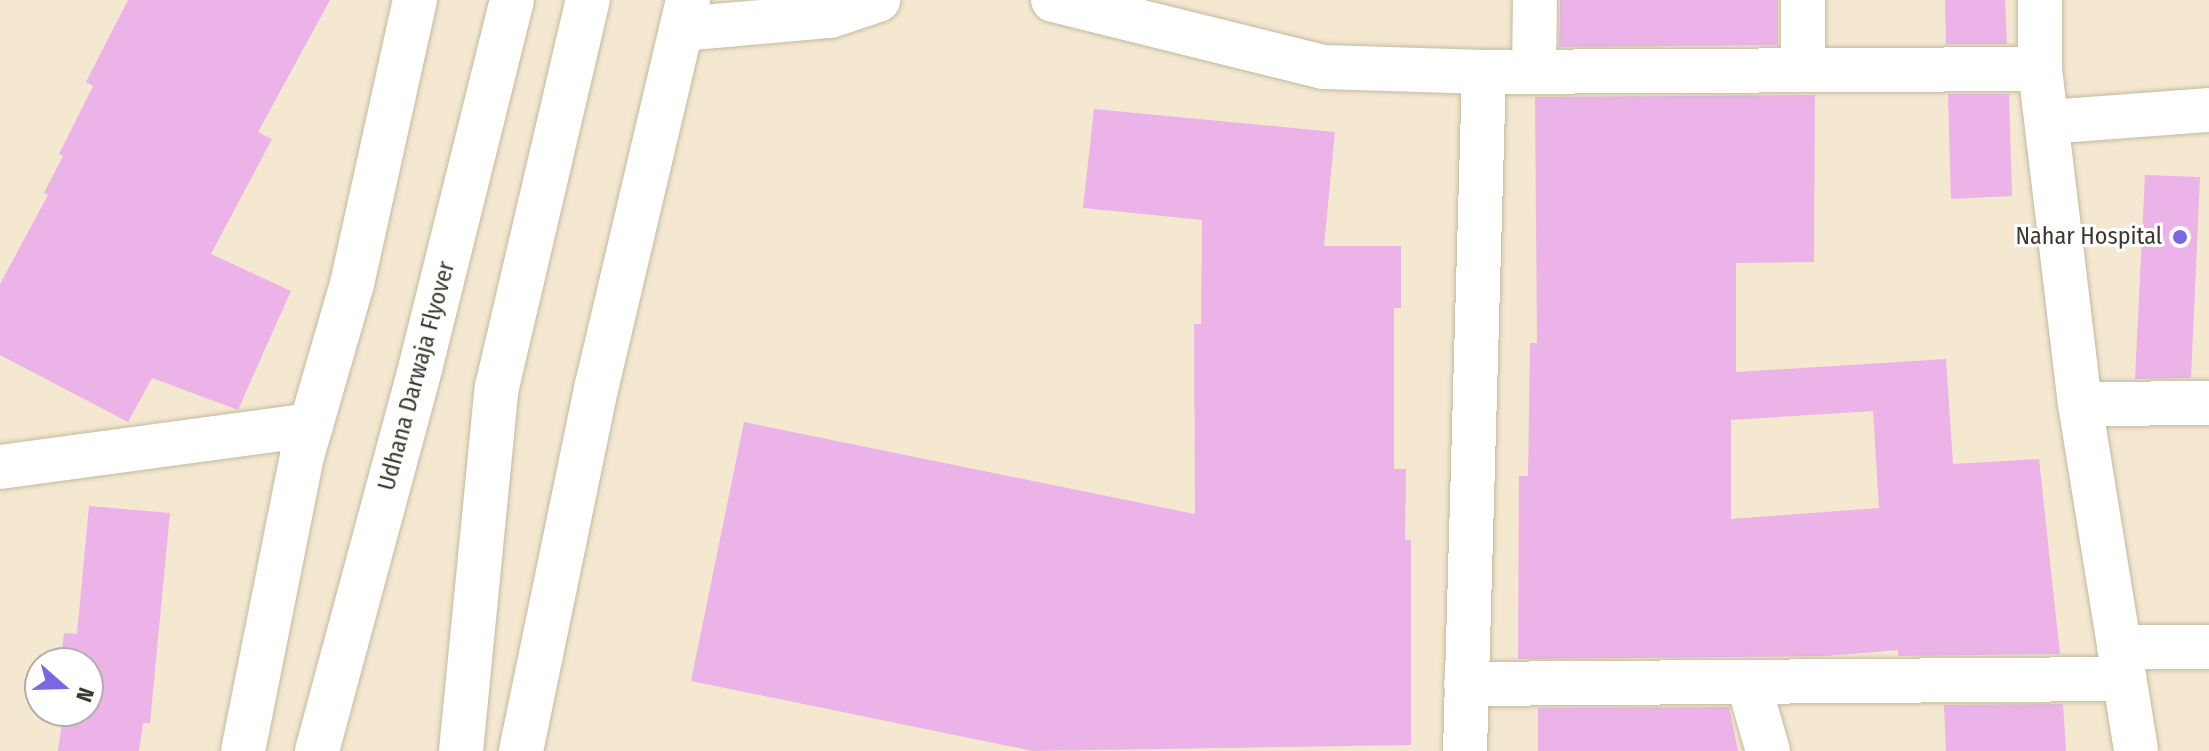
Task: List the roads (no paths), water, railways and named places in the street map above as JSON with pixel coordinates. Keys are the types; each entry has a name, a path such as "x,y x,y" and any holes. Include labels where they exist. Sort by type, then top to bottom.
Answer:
{"main road":[{"path":"243,751 311,425 352,284 415,0"},
{"name":"Udhana Darwaja Flyover","path":"317,751 421,365 512,0"},
{"path":"461,751 497,387 588,0"},
{"path":"521,751 597,385 685,15 810,19 878,0"},
{"path":"1053,0 1324,67 1484,72 2040,69"},
{"path":"1534,71 1535,0"},
{"path":"1803,0 1803,70"},
{"path":"2040,0 2040,69 2080,404 2136,751"},
{"path":"1465,751 1484,72"},
{"path":"2048,122 2209,110"},
{"path":"2080,404 2209,403"},
{"path":"0,467 311,425"},
{"path":"1466,684 1748,682 2122,663 2209,647"},
{"path":"1748,682 1768,751"}],"place":[{"name":"Nahar Hospital","path":"2180,237"}]}
